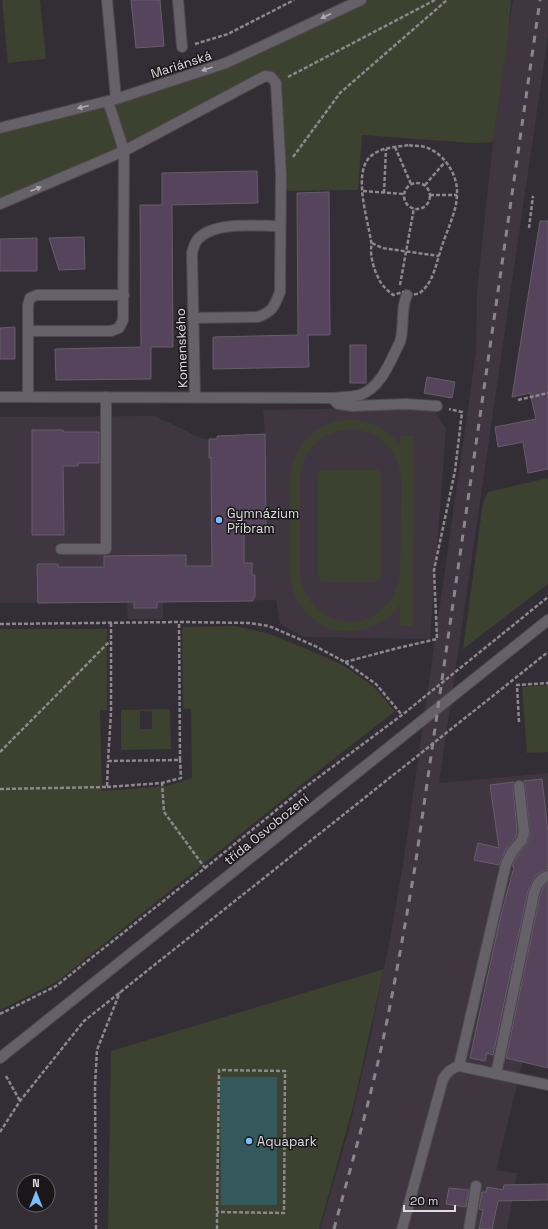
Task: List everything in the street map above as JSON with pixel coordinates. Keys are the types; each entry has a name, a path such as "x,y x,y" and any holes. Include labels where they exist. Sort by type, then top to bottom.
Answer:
{"street":[{"path":"28,331 112,331 119,328 123,320 124,151 112,100 107,0"},
{"path":"178,0 182,47"},
{"name":"Mariánská","path":"0,128 112,100 226,63 361,0"},
{"path":"0,204 124,151 265,76 271,77 276,84 281,174 280,292 275,305 268,313 258,317 193,318"},
{"name":"Komenského","path":"0,397 195,397 192,253 197,240 206,232 221,227 280,226"},
{"path":"195,397 332,398 360,395 370,390 378,383 400,342 403,334 405,293"},
{"path":"28,397 28,305 30,298 37,295 124,295"},
{"path":"61,549 106,548 106,397"},
{"path":"332,398 338,404 352,406 406,404 437,406"},
{"name":"třída Osvobození","path":"0,1058 548,620"},
{"path":"459,1066 506,864 512,852 522,840 524,832 519,786"},
{"path":"496,1074 534,893 537,884 542,878 548,876"},
{"path":"402,1229 443,1079 447,1072 459,1066 548,1084"},
{"path":"469,1229 476,1186"}],"path":[{"path":"182,47 228,34 294,0"},
{"path":"281,174 340,93 447,0"},
{"path":"409,145 422,146 436,153 445,162 452,171 456,184 456,204 439,256 427,286 416,294 405,293 393,295 384,288 378,277 371,250 372,242 366,221 363,173 365,164 371,156 386,149 409,145"},
{"path":"394,147 411,184"},
{"path":"384,192 386,149"},
{"path":"425,185 445,162"},
{"path":"418,182 425,185 430,191 426,206 422,208 414,208 407,204 404,194 408,186 411,184 418,182"},
{"path":"363,190 404,194"},
{"path":"430,195 457,194"},
{"path":"529,228 533,196"},
{"path":"405,293 400,289 400,284 414,208"},
{"path":"372,242 382,248 439,256"},
{"path":"518,400 548,393"},
{"path":"345,662 437,639 434,570 455,471 462,412 437,406"},
{"path":"0,1014 56,986 300,791 402,715 548,597"},
{"path":"0,789 108,787 162,783 181,778 179,622"},
{"path":"0,624 249,622 269,626 315,646 345,662 376,684 402,715"},
{"path":"108,787 111,712 111,623"},
{"path":"0,752 111,640"},
{"path":"0,1132 20,1101 84,1021 548,652"},
{"path":"519,722 517,685 548,683"},
{"path":"108,761 180,760"},
{"path":"162,783 164,812 205,868"},
{"path":"96,1229 95,1086 97,1050 120,992"},
{"path":"217,1212 284,1213 285,1071 219,1070 217,1212 217,1229"},
{"path":"6,1076 20,1101"}],"shaded area":[{"path":"513,0 548,0 548,35 439,783 548,773 548,943 522,1064 496,1170 517,1173 507,1229 320,1229 349,1129 370,1039 403,865 476,352 477,291 493,142"},
{"name":"Gymnázium Příbram","path":"433,408 446,429 430,639 304,637 280,624 276,600 163,602 163,619 128,619 127,602 0,603 0,417 155,416 203,439 217,439 217,436 265,434 263,410"}],"green space":[{"path":"2,0 40,0 46,59 8,63"},
{"path":"361,0 511,0 508,39 493,142 472,143 362,135 358,190 281,191 271,77 124,151 0,204 0,128 226,63"},
{"path":"349,419 378,426 395,439 400,445 401,436 414,436 413,626 400,626 400,605 389,617 376,625 361,630 347,631 332,629 319,623 307,613 294,594 290,576 290,481 292,468 295,456 300,446 307,438 315,431 336,422","holes":["349,429 360,431 379,438 386,444 397,460 400,470 400,575 393,595 381,610 366,619 350,622 334,619 319,610 307,595 300,575 300,481 304,460 308,452 321,439 338,431"]},
{"path":"321,470 378,470 381,475 381,576 378,582 321,582 318,576 318,475"},
{"path":"548,478 548,584 463,649 483,502 488,492"},
{"path":"235,626 270,634 343,665 374,687 395,711 58,981 0,1010 0,629 107,629 107,710 100,710 102,791 168,786 192,778 191,709 183,709 182,627"},
{"path":"548,685 548,752 527,753 522,687"},
{"path":"170,709 171,749 121,750 121,710","holes":["140,711 152,711 152,729 140,729"]},
{"path":"384,969 354,1103 319,1229 108,1229 111,1051"}],"water":[{"name":"Aquapark","path":"220,1077 277,1077 277,1205 221,1205"}],"building":[{"path":"131,0 160,0 164,46 136,48"},
{"path":"257,171 258,203 172,205 173,347 151,347 151,379 56,380 55,349 141,347 140,205 162,205 162,173"},
{"path":"329,192 330,335 308,335 309,367 213,369 213,337 298,335 297,193"},
{"path":"540,221 548,221 548,469 528,473 523,442 498,447 495,427 536,419 530,393 512,397"},
{"path":"84,237 85,269 59,270 49,238"},
{"path":"37,238 37,271 0,271 0,239"},
{"path":"15,327 15,359 0,359 0,328"},
{"path":"350,345 366,345 366,383 350,383"},
{"path":"427,377 455,382 452,398 424,393"},
{"path":"32,430 99,432 99,463 78,463 78,466 63,466 64,535 32,535"},
{"path":"265,434 266,528 244,529 244,563 252,563 252,575 255,575 255,597 253,597 253,601 157,602 157,608 134,608 134,602 38,603 38,564 58,564 58,567 104,567 104,556 186,555 186,566 212,566 211,457 209,458 209,439 217,439 217,436"},
{"path":"542,779 548,832 548,870 535,876 528,891 493,1055 487,1053 485,1061 470,1058 500,919 514,867 512,866 517,856 527,844 530,834 525,785 523,781"},
{"path":"514,782 516,837 506,849 499,865 474,860 478,843 499,848 490,785"},
{"path":"548,883 548,1068 506,1058 540,895 544,886"},
{"path":"548,1184 548,1200 498,1201 492,1229 479,1229 483,1210 479,1209 482,1192 486,1192 487,1187 503,1190 504,1185"},
{"path":"449,1188 469,1190 466,1207 446,1204"}],"railway":[{"path":"334,1229 378,1064 396,976 415,867 540,0"}],"place":[{"name":"Gymnázium Příbram","path":"219,520"},
{"name":"Aquapark","path":"249,1141"}]}
